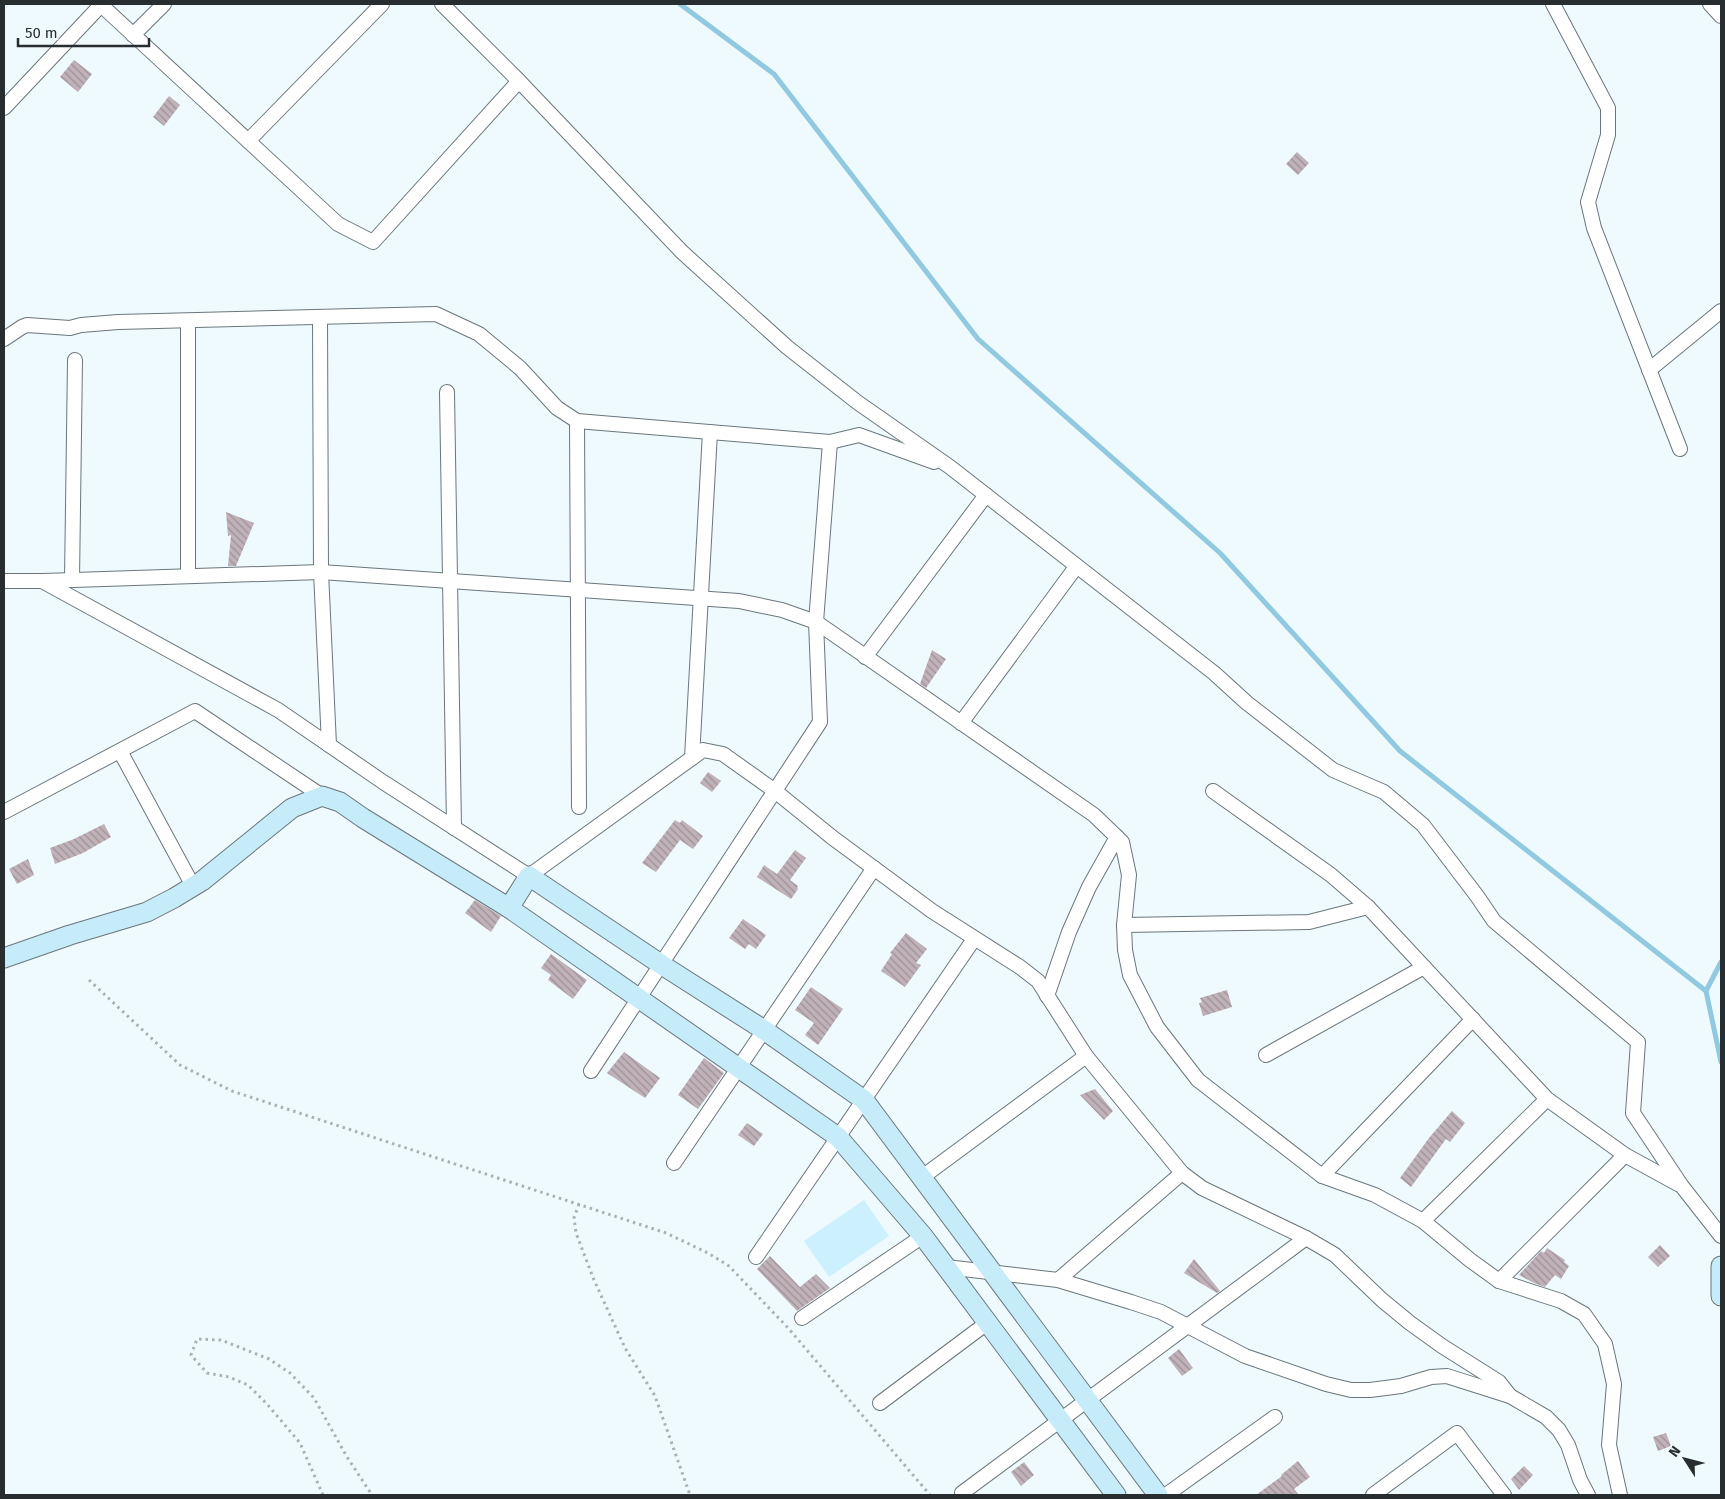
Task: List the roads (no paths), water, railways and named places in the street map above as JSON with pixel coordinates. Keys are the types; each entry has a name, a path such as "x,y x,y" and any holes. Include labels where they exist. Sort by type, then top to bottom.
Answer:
{"street":[{"path":"4,108 100,4 338,224 373,242 519,81"},
{"path":"133,35 164,4"},
{"path":"248,141 382,4"},
{"path":"442,4 519,81 682,252 787,347 857,402 950,467 1214,673 1246,703 1333,770 1384,792 1417,819 1465,880 1494,921 1638,1042 1633,1113 1681,1185 1721,1236"},
{"path":"1553,4 1608,108 1608,135 1588,202 1594,228 1680,449"},
{"path":"1710,4 1721,16"},
{"path":"1649,370 1721,311"},
{"path":"4,339 27,325 70,328 81,325 118,322 436,314 479,334 520,368 557,408 577,420 830,442 860,435 950,467"},
{"path":"320,317 321,572 329,745"},
{"path":"188,321 188,576"},
{"path":"72,580 75,360"},
{"path":"447,392 454,828"},
{"path":"577,420 579,807"},
{"path":"692,758 710,432"},
{"path":"591,1071 820,722 816,622 830,442"},
{"path":"865,657 986,495"},
{"path":"961,723 1076,567"},
{"path":"4,581 43,582 321,572 739,601 782,610 816,622 1094,815 1117,836 1122,842 1128,875 1124,925 1125,950 1130,975 1156,1027 1198,1080 1322,1176 1376,1196 1423,1221 1499,1281 1561,1302 1584,1314 1605,1344 1614,1384 1609,1445 1620,1495"},
{"path":"43,582 278,710 662,965 764,1030 864,1100 1158,1495"},
{"path":"4,812 195,711 322,796 340,802 510,908 838,1137 922,1236 1116,1495"},
{"path":"510,908 529,876 692,758 704,750 723,754 775,791 874,868 974,939 1020,967 1038,981 1086,1056 1182,1173 1202,1188 1306,1238 1335,1255 1382,1300 1410,1323 1499,1382 1510,1396"},
{"path":"120,751 193,886"},
{"path":"1213,791 1331,874 1368,907 1547,1099 1625,1155 1681,1185"},
{"path":"4,958 70,935 147,912 193,886 237,854 292,808 322,796"},
{"path":"1047,996 1073,923 1089,887 1117,836"},
{"path":"674,1163 874,868"},
{"path":"1124,925 1309,922 1368,907"},
{"path":"756,1257 974,939"},
{"path":"1266,1055 1424,967"},
{"path":"1322,1176 1473,1019"},
{"path":"921,1178 1086,1056"},
{"path":"1423,1221 1547,1099"},
{"path":"1499,1281 1625,1155"},
{"path":"1058,1280 1182,1173"},
{"path":"802,1318 922,1236"},
{"path":"962,1493 1306,1238"},
{"path":"1721,1266 1721,1296"},
{"path":"946,1267 1058,1280 1161,1312 1245,1356 1276,1368 1351,1390 1370,1390 1401,1386 1431,1377 1447,1376 1510,1396 1546,1417 1560,1430 1588,1495"},
{"path":"880,1403 987,1322"},
{"path":"1166,1495 1275,1417"},
{"path":"1373,1495 1457,1433 1504,1495"}],"waterway":[{"path":"680,4 774,74 978,339 1220,553 1400,751 1706,991 1721,1062"},
{"path":"1706,991 1721,962"}]}
